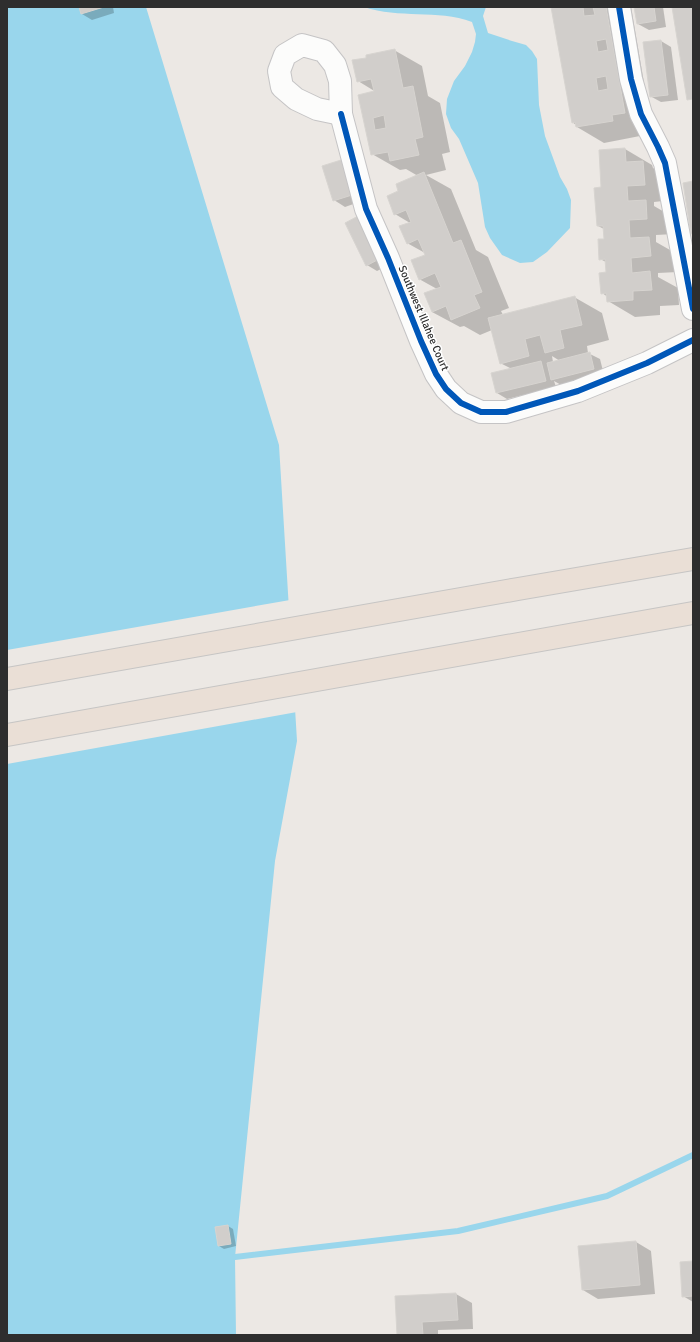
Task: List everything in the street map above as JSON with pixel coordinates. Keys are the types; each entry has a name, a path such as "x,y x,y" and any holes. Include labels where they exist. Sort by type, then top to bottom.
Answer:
{"highway":[{"path":"7,679 518,588 693,559"},
{"path":"7,735 693,613"}],"street":[{"path":"619,7 631,79 641,114 665,163 693,309"},
{"name":"Southwest Illahee Court","path":"341,114 366,209 436,374 446,389 461,403 481,412 506,412 578,391 647,363 693,340"}],"water":[{"path":"7,7 146,7 279,445 297,741 275,861 235,1257 236,1335 7,1335"},
{"path":"364,7 486,7 483,16 488,33 526,45 532,51 537,59 539,105 545,136 560,177 571,200 570,228 547,252 533,262 520,263 502,255 490,238 485,227 478,183 459,139 451,128 446,114 447,99 454,81 465,66 475,42 476,34 472,22 445,16 391,13"}],"pier":[{"path":"290,600 297,712 7,764 7,650"}],"building":[{"path":"79,7 104,7 81,14"},
{"path":"551,7 583,7 584,16 595,15 593,7 606,7 625,113 612,115 613,121 576,127 575,122 572,123","holes":["606,39 608,50 598,52 596,41","606,76 608,89 598,91 596,78"]},
{"path":"634,7 654,7 656,21 637,24"},
{"path":"672,7 693,7 693,99 687,100"},
{"path":"661,40 668,95 650,97 643,42"},
{"path":"395,49 403,88 413,86 423,137 415,139 419,155 390,161 388,152 371,155 358,95 374,91 371,79 357,82 352,60 366,58 366,55","holes":["384,115 386,128 375,130 373,118"]},
{"path":"625,148 626,162 643,161 645,185 627,186 628,201 646,200 647,219 629,220 630,238 649,237 651,256 631,258 632,273 650,271 652,290 633,291 633,300 607,302 606,293 601,294 599,273 606,272 605,259 599,260 598,239 604,239 603,226 597,226 594,188 601,187 599,150"},
{"path":"341,160 352,195 333,201 322,166"},
{"path":"424,172 453,243 461,240 482,292 474,295 480,308 451,320 446,306 432,312 424,293 441,287 435,273 419,280 411,260 425,255 418,239 407,244 399,226 411,222 406,210 394,215 387,196 398,191 396,184"},
{"path":"693,181 693,233 691,234 683,183"},
{"path":"360,215 381,258 366,266 345,223"},
{"path":"575,296 582,325 560,330 564,348 545,353 540,335 525,339 529,356 500,364 488,318"},
{"path":"590,352 594,369 551,380 547,363"},
{"path":"541,361 546,381 496,393 491,373"},
{"path":"228,1225 231,1244 218,1246 215,1227"},
{"path":"636,1241 640,1285 582,1290 578,1246"},
{"path":"693,1261 693,1296 682,1297 680,1262"},
{"path":"456,1293 458,1320 422,1322 423,1335 397,1335 395,1296"}],"waterway":[{"path":"235,1257 458,1231 607,1196 693,1155"}],"cycle path":[{"path":"619,7 631,79 641,114 665,163 693,309"},
{"path":"341,114 366,209 436,374 446,389 461,403 481,412 506,412 578,391 647,363 693,340"}]}
